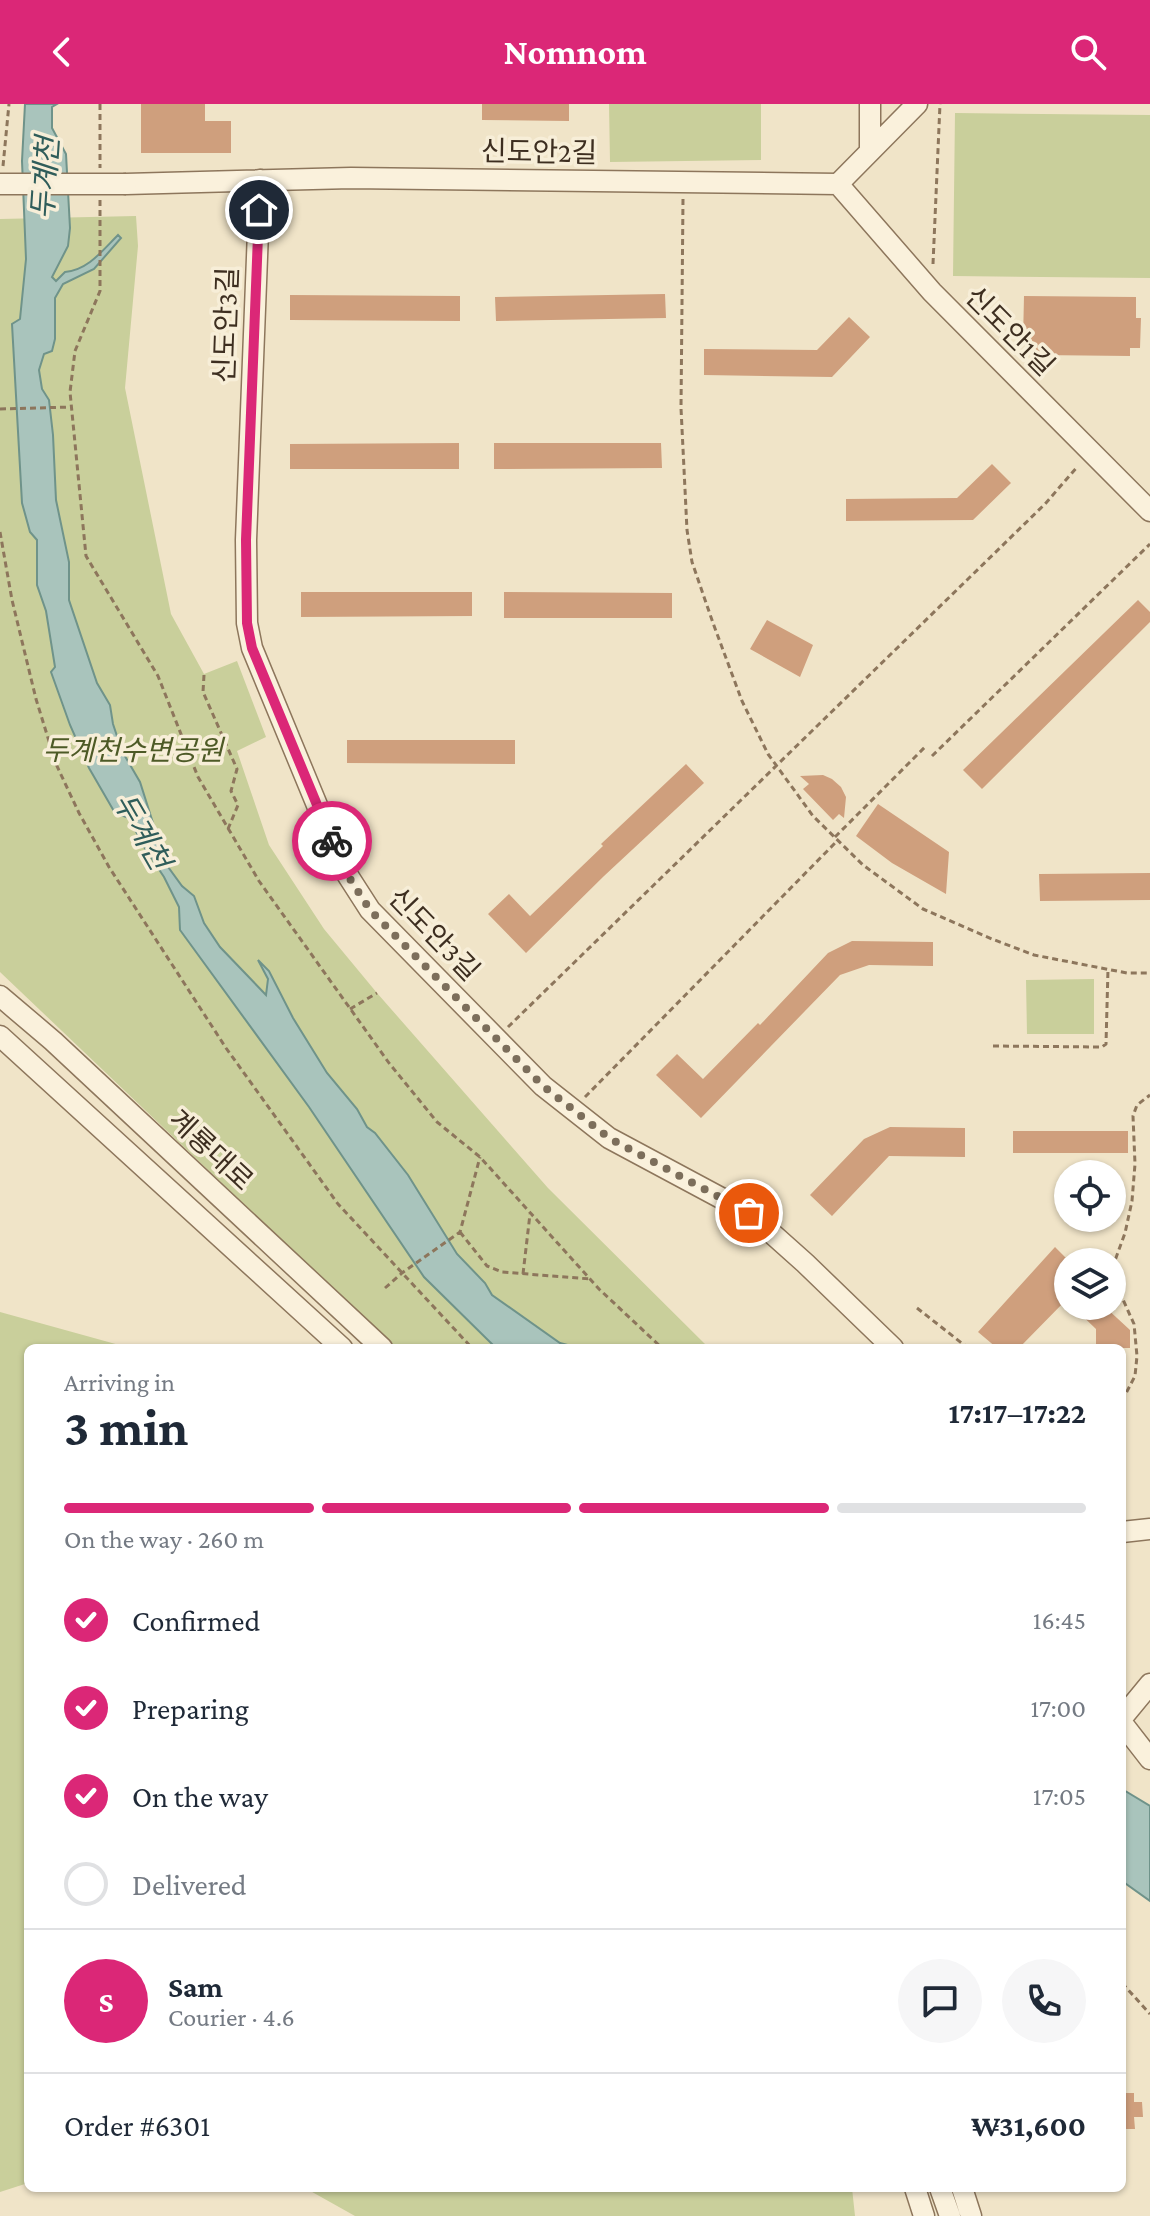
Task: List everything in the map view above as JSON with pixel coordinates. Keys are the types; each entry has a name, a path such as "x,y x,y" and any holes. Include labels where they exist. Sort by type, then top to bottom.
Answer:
{"street":[{"path":"870,104 870,150"},
{"path":"838,184 917,104"},
{"name":"신도안2길","path":"1,179 126,184 438,179 838,184"},
{"name":"신도안3길","path":"260,180 246,540 247,623 252,648 343,868 370,910 543,1086 609,1138 749,1213 889,1344"},
{"name":"신도안1길","path":"838,184 932,292 1150,511"},
{"name":"계룡대로","path":"0,996 53,1041 378,1344"},
{"name":"계룡대로","path":"0,1036 338,1344"},
{"path":"1126,1532 1150,1529"},
{"path":"1126,1716 1150,1684"},
{"path":"1126,1726 1150,1759"},
{"path":"916,2192 924,2216"},
{"path":"941,2192 950,2216"},
{"path":"963,2192 971,2216"}],"path":[{"path":"1,179 9,104"},
{"path":"100,104 100,166"},
{"path":"932,292 940,104"},
{"path":"684,183 681,408 687,530 692,562 742,701 768,754 813,816 863,865 923,909 1034,955 1127,973 1150,973"},
{"path":"100,197 100,291 75,351 70,392 86,556 158,676 198,777 259,881 389,1063 437,1122 480,1157 590,1279 658,1344"},
{"path":"0,409 72,407"},
{"path":"496,1039 1045,504 1091,451"},
{"path":"0,532 12,600 36,699 56,764 109,867 226,1048 338,1204 468,1344"},
{"path":"932,756 1150,544"},
{"path":"204,675 203,692 237,769 231,791 238,805 228,829"},
{"path":"572,1109 925,747"},
{"path":"993,1046 1102,1047 1106,1044 1108,969"},
{"path":"350,1009 377,993"},
{"path":"1126,1393 1135,1376 1134,1324 1116,1284 1113,1266 1132,1201 1135,1164 1133,1116 1137,1105 1150,1095"},
{"path":"385,1288 460,1232 480,1157"},
{"path":"523,1274 530,1213"},
{"path":"460,1232 487,1266 502,1272 590,1279"},
{"path":"917,1308 963,1344"},
{"path":"1126,1987 1150,2014"}],"green space":[{"path":"609,104 761,104 761,160 610,162"},
{"path":"955,113 1150,115 1150,278 953,276"},
{"name":"두계천수변공원","path":"136,216 138,246 125,388 171,614 204,674 237,661 266,737 237,751 269,845 324,929 377,993 548,1188 705,1344 391,1344 0,972 0,219"},
{"path":"1094,979 1094,1034 1027,1034 1026,980"},
{"path":"0,1312 116,1344 24,1344 24,2184 0,2192"},
{"path":"312,2192 852,2192 855,2216 355,2216"}],"water":[{"name":"두계천","path":"25,104 57,104 52,107 52,128 66,154 70,228 68,246 52,277 56,281 65,272 81,268 94,259 118,235 121,238 94,269 63,284 55,298 52,351 44,354 39,370 42,389 49,400 56,500 69,562 69,600 97,683 110,705 122,751 140,782 166,864 182,886 194,896 204,923 220,947 266,995 268,979 258,960 269,971 327,1073 408,1175 457,1254 485,1283 492,1295 564,1344 492,1344 424,1277 309,1107 180,930 179,907 164,877 129,818 115,813 89,768 51,672 55,667 46,611 37,585 37,540 30,532 22,503 12,324 20,319 26,259 22,161"},
{"path":"1126,1791 1150,1806 1150,1901 1126,1884"}],"building":[{"path":"141,104 205,104 205,121 231,121 231,153 141,153"},
{"path":"482,104 569,104 569,121 482,120"},
{"path":"665,294 666,318 496,321 495,297"},
{"path":"290,295 460,296 460,321 290,320"},
{"path":"1024,296 1136,297 1136,318 1141,318 1140,348 1130,348 1130,356 1039,355 1023,340"},
{"path":"849,317 870,337 832,377 704,375 704,349 817,350"},
{"path":"459,443 459,469 290,469 290,444"},
{"path":"494,443 661,443 662,468 494,469"},
{"path":"992,464 1011,483 973,520 846,521 846,499 957,498"},
{"path":"301,592 472,592 472,616 301,617"},
{"path":"504,592 672,593 672,618 504,618"},
{"path":"1138,600 1150,612 1150,622 982,789 963,770"},
{"path":"767,620 813,645 800,677 750,649"},
{"path":"347,740 515,740 515,764 347,763"},
{"path":"686,764 704,783 526,953 488,914 509,894 530,916"},
{"path":"823,775 841,787 846,797 844,818 839,814 833,820 803,789 809,784 800,776"},
{"path":"878,804 949,852 946,894 892,863 856,836"},
{"path":"1150,873 1150,900 1040,901 1039,874"},
{"path":"852,941 933,942 933,966 869,965 840,975 701,1118 656,1075 677,1054 703,1079 758,1023 760,1025 828,953"},
{"path":"890,1127 965,1128 965,1157 889,1156 832,1216 810,1195 864,1139"},
{"path":"1013,1131 1128,1131 1128,1153 1013,1153"},
{"path":"1054,1248 1054,1312 1023,1344 992,1344 978,1332"},
{"path":"1087,1320 1119,1320 1130,1330 1130,1348 1126,1348 1126,1344 1096,1344 1096,1329"},
{"path":"1126,2093 1134,2093 1134,2102 1142,2102 1143,2117 1134,2117 1135,2129 1126,2129"}],"way so far":[{"path":"332,841 343,868 370,910 543,1086 609,1138 749,1213"}],"route":[{"path":"259,210 246,540 247,623 252,648 332,841"}]}
